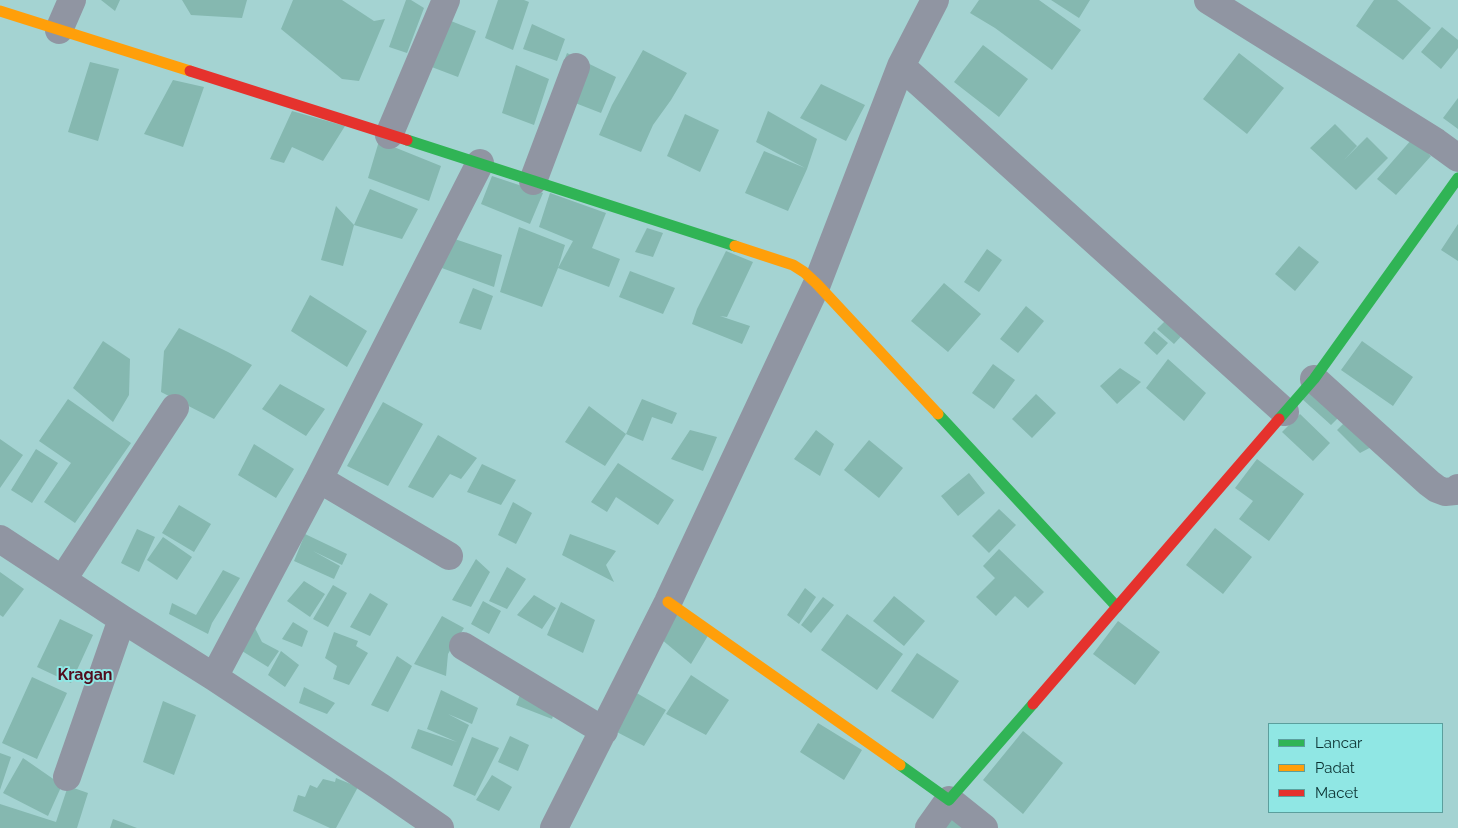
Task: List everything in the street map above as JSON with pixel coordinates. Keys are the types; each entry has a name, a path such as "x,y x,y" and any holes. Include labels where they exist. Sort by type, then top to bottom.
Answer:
{"street":[{"path":"59,30 72,0"},
{"path":"389,135 446,0"},
{"path":"554,828 668,602 817,284 901,66 935,0"},
{"path":"1208,0 1436,142 1458,158"},
{"path":"0,11 480,163 793,265 817,284 1117,607"},
{"path":"901,66 1285,412"},
{"path":"533,180 576,67"},
{"path":"214,677 319,478 480,163"},
{"path":"929,828 949,800 1314,379 1458,178"},
{"path":"1314,379 1429,483 1437,489 1446,492 1455,491 1458,488"},
{"path":"63,579 175,408"},
{"path":"319,478 449,556"},
{"path":"0,539 374,782 440,828"},
{"path":"668,602 949,800 984,828"},
{"path":"67,777 122,619"},
{"path":"463,646 604,731"}],"building":[{"path":"101,0 120,0 115,11"},
{"path":"182,0 247,0 242,18 191,15"},
{"path":"293,0 342,0 374,21 385,19 359,81 342,79 281,29"},
{"path":"406,0 411,0 424,8 407,53 389,47"},
{"path":"498,0 524,0 529,2 513,50 485,38"},
{"path":"979,0 1039,0 1081,30 1052,70 995,28 970,13"},
{"path":"1051,0 1090,0 1079,18"},
{"path":"1374,0 1397,0 1431,28 1403,60 1356,26"},
{"path":"446,19 476,31 458,77 429,66"},
{"path":"532,24 565,39 557,61 523,49"},
{"path":"1442,27 1458,40 1458,48 1441,69 1421,52"},
{"path":"983,45 1028,79 999,117 954,82"},
{"path":"643,50 687,73 653,125 641,152 599,135 612,105"},
{"path":"567,53 616,77 601,113 552,94"},
{"path":"1239,53 1284,88 1247,134 1203,99"},
{"path":"90,62 119,69 98,141 68,132"},
{"path":"516,65 549,79 534,125 502,113"},
{"path":"173,80 204,87 183,147 144,134"},
{"path":"821,84 865,105 846,141 800,118"},
{"path":"1458,98 1458,129 1443,118"},
{"path":"292,111 345,126 323,161 292,147 284,163 270,159"},
{"path":"768,111 817,139 807,169 788,211 745,193 764,151 805,168 756,142"},
{"path":"685,114 719,130 700,172 667,156"},
{"path":"1335,124 1357,146 1344,160 1367,137 1388,158 1356,190 1310,148"},
{"path":"1412,139 1431,156 1396,195 1377,179"},
{"path":"379,141 441,166 429,201 368,178"},
{"path":"492,176 543,193 530,224 481,204"},
{"path":"370,189 418,209 402,239 354,225"},
{"path":"550,193 606,213 592,248 620,259 609,287 558,268 573,241 539,227"},
{"path":"336,206 354,225 343,266 321,260"},
{"path":"1458,224 1458,261 1441,250"},
{"path":"519,227 565,245 542,307 500,292"},
{"path":"647,228 663,233 653,257 635,252"},
{"path":"443,235 502,255 494,287 439,267"},
{"path":"1299,246 1319,262 1295,291 1275,274"},
{"path":"987,249 1002,260 979,292 964,282"},
{"path":"726,251 753,262 727,317 720,316 750,326 742,344 692,324 697,309"},
{"path":"630,271 675,288 663,314 619,297"},
{"path":"944,283 981,314 948,352 911,321"},
{"path":"473,288 493,296 481,330 459,323"},
{"path":"310,295 367,331 347,367 291,331"},
{"path":"1026,306 1044,321 1018,353 1000,339"},
{"path":"1169,317 1185,332 1174,344 1157,329"},
{"path":"179,328 252,365 214,419 161,392 164,351"},
{"path":"1154,331 1168,343 1157,355 1144,343"},
{"path":"103,341 130,359 129,395 113,422 73,388"},
{"path":"1362,341 1413,377 1393,406 1341,370"},
{"path":"1168,359 1206,393 1184,421 1146,388"},
{"path":"993,364 1015,380 994,409 972,393"},
{"path":"1120,368 1141,382 1117,404 1100,386"},
{"path":"280,384 325,409 306,436 262,409"},
{"path":"1314,384 1344,412 1331,425 1301,398"},
{"path":"1036,394 1056,413 1032,438 1012,419"},
{"path":"68,399 131,443 75,523 44,502 71,463 39,441"},
{"path":"642,399 677,413 672,424 652,417 643,441 626,434"},
{"path":"383,402 423,424 388,486 347,466"},
{"path":"589,406 626,434 605,466 565,442"},
{"path":"1300,414 1330,443 1313,461 1282,432"},
{"path":"1350,417 1377,444 1360,453 1337,430"},
{"path":"690,430 717,437 703,471 671,459"},
{"path":"816,430 834,444 820,476 794,459"},
{"path":"438,435 477,458 461,479 450,474 433,498 408,487"},
{"path":"0,439 23,455 0,488"},
{"path":"869,440 903,468 879,498 844,470"},
{"path":"254,444 294,469 276,498 238,475"},
{"path":"36,449 58,463 32,503 11,490"},
{"path":"1257,459 1304,494 1269,541 1239,519 1253,501 1235,488"},
{"path":"618,463 674,500 658,525 616,497 607,512 591,502"},
{"path":"482,464 516,480 501,505 467,492"},
{"path":"969,473 985,493 958,516 941,496"},
{"path":"513,502 532,513 516,544 498,535"},
{"path":"179,505 211,524 194,552 162,533"},
{"path":"999,509 1016,525 989,553 972,536"},
{"path":"1215,528 1252,557 1223,594 1186,565"},
{"path":"137,529 155,537 139,572 121,563"},
{"path":"305,534 347,554 342,565 313,551 340,566 334,579 294,561"},
{"path":"570,534 616,551 606,565 614,582 562,555"},
{"path":"163,537 192,557 177,580 147,560"},
{"path":"999,549 1044,592 1028,608 1015,596 996,616 976,597 995,578 983,566"},
{"path":"476,559 490,572 471,607 452,600"},
{"path":"507,567 526,579 507,609 489,601"},
{"path":"223,570 240,578 212,623 208,634 169,614 172,603 196,615"},
{"path":"0,572 24,589 3,617 0,615"},
{"path":"304,581 325,594 310,617 287,601"},
{"path":"333,585 347,593 328,627 313,619"},
{"path":"805,588 816,597 799,624 787,615"},
{"path":"370,593 388,604 370,636 350,627"},
{"path":"534,595 556,608 542,629 517,615"},
{"path":"894,596 925,621 904,646 873,621"},
{"path":"823,597 834,605 811,633 801,625"},
{"path":"483,601 501,611 489,634 471,624"},
{"path":"561,602 595,620 583,653 547,635"},
{"path":"673,610 709,634 691,664 655,634"},
{"path":"847,614 903,654 877,690 821,650"},
{"path":"442,616 464,628 448,654 446,676 414,664"},
{"path":"60,619 93,635 71,683 37,667"},
{"path":"1118,621 1160,652 1135,685 1093,654"},
{"path":"293,622 308,631 302,647 282,639"},
{"path":"255,628 262,642 279,651 268,667 242,651"},
{"path":"334,632 358,641 356,646 368,653 349,685 333,679 337,666 325,658"},
{"path":"281,651 299,665 285,687 268,675"},
{"path":"917,653 959,681 933,719 891,691"},
{"path":"397,656 412,666 388,712 371,705"},
{"path":"691,675 729,700 706,735 666,714"},
{"path":"32,677 67,693 37,759 2,743"},
{"path":"526,679 559,697 552,719 516,705"},
{"path":"304,687 335,703 327,714 299,703"},
{"path":"628,688 666,710 644,746 609,728"},
{"path":"441,690 478,708 472,724 448,714 469,725 452,766 411,748 418,729 457,742 427,729"},
{"path":"163,701 196,715 174,775 143,762"},
{"path":"818,723 862,750 844,780 800,752"},
{"path":"1023,731 1063,763 1023,814 983,780"},
{"path":"510,736 529,745 518,771 498,762"},
{"path":"472,737 499,748 475,796 453,786"},
{"path":"0,753 11,757 0,790"},
{"path":"23,758 62,785 48,816 3,793"},
{"path":"492,775 512,787 499,811 476,800"},
{"path":"336,778 358,787 336,828 330,828 293,811 298,795 305,797 310,785 317,788 323,779 335,782"},
{"path":"68,786 88,793 77,828 0,828 0,804 56,822"},
{"path":"954,811 973,828 940,828"},
{"path":"113,819 137,828 110,828"}],"traffic: fast":[{"path":"407,140 735,246"},
{"path":"1279,419 1314,379 1458,178"},
{"path":"938,414 1117,607"},
{"path":"900,765 949,800 1033,704"}],"traffic: slow":[{"path":"0,11 190,71"},
{"path":"735,246 793,265 804,272 938,414"},
{"path":"668,602 900,765"}],"traffic: jam":[{"path":"190,71 407,140"},
{"path":"1033,704 1279,419"}],"district":[{"name":"Kragan","path":"85,675"}]}
